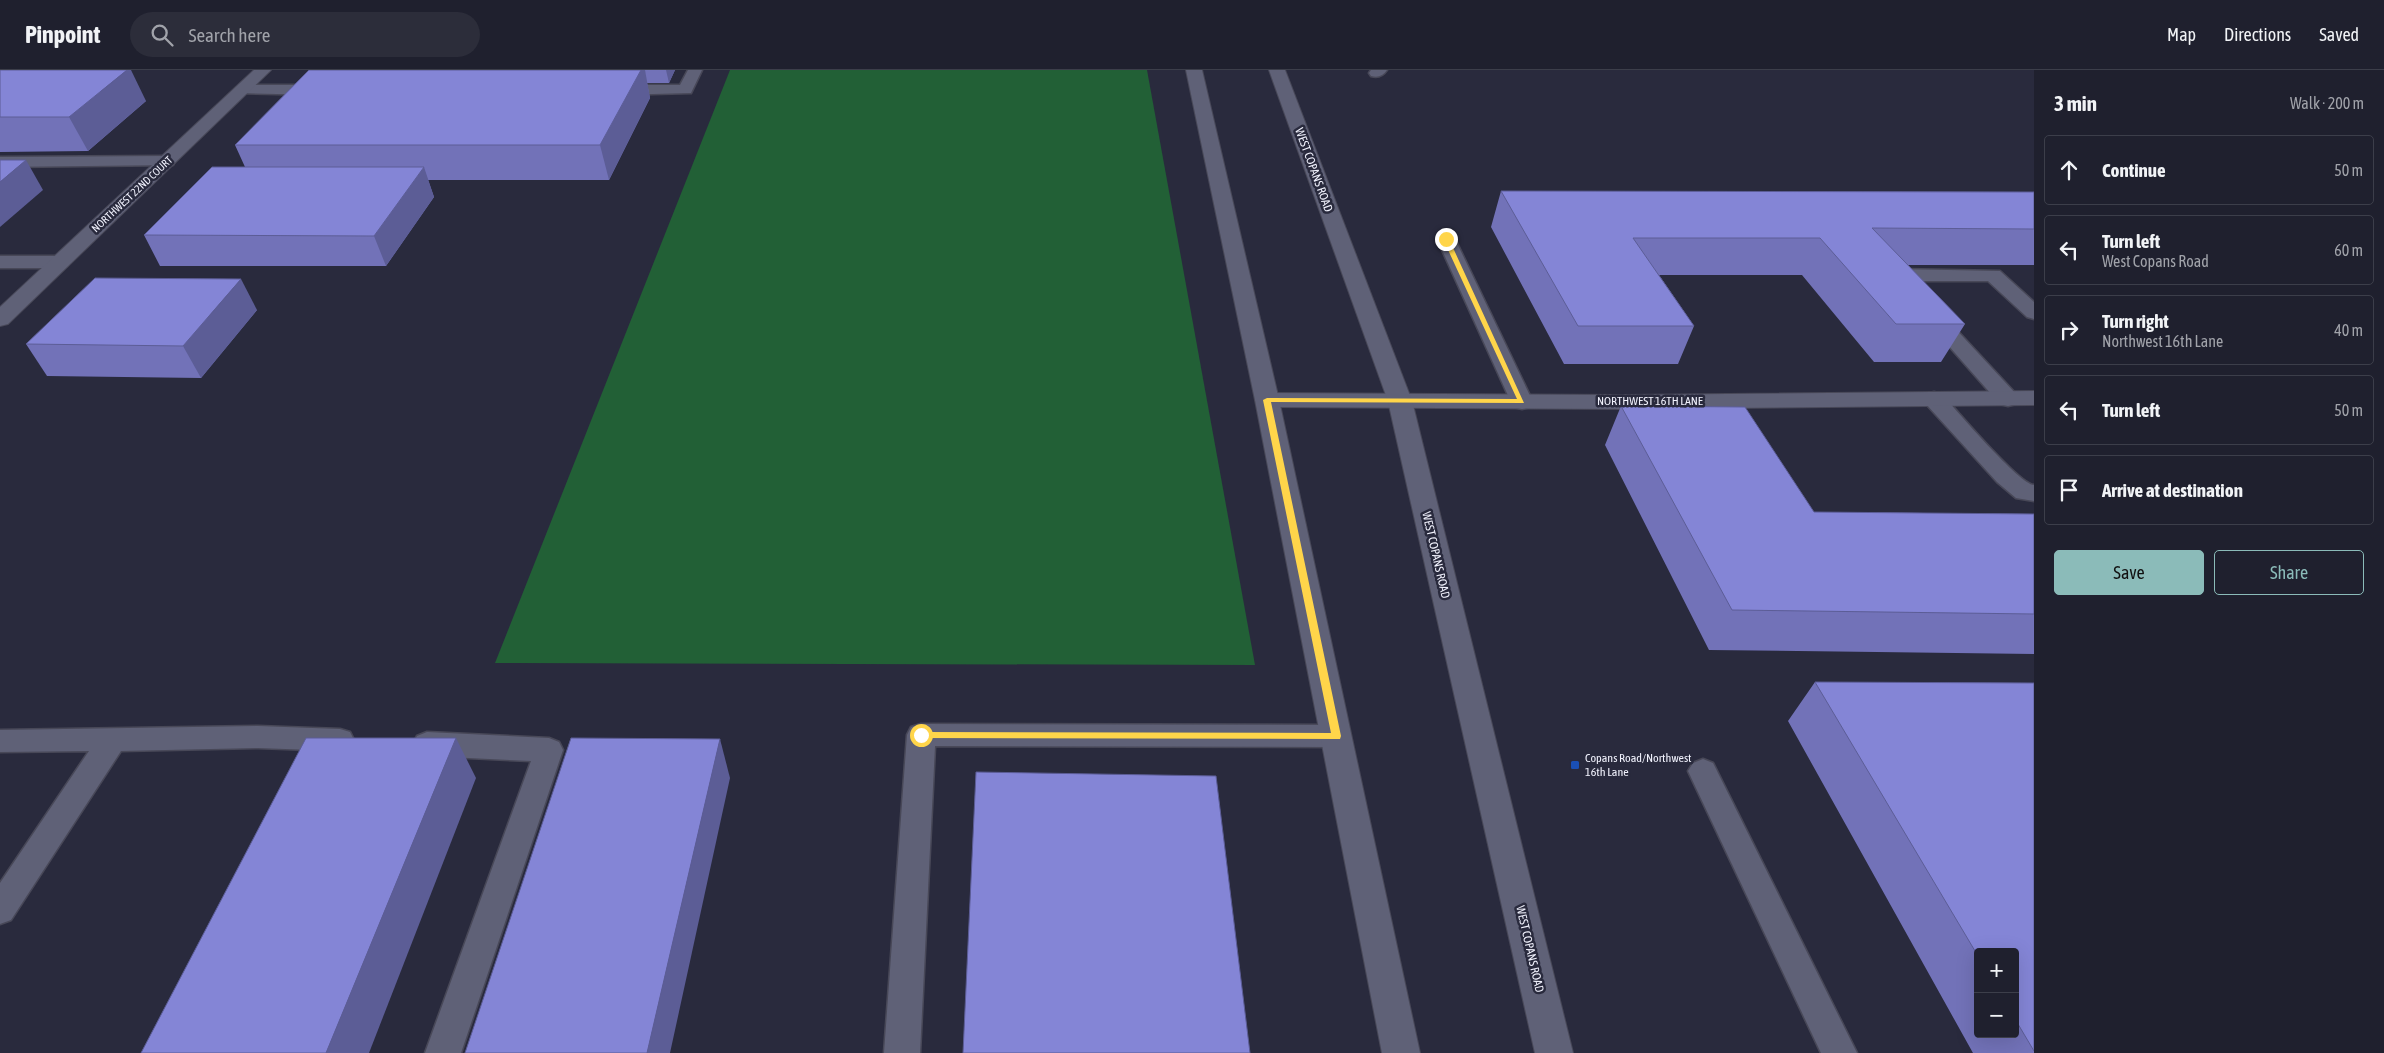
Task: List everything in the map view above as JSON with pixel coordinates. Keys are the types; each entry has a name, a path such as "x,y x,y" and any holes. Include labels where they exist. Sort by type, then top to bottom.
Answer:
{"main road":[{"name":"NORTHWEST 22ND COURT","path":"0,319 264,70"},
{"path":"1194,70 1267,400 1401,1053"},
{"name":"WEST COPANS ROAD","path":"1277,70 1400,402 1554,1053"},
{"name":"NORTHWEST 16TH LANE","path":"1267,400 1522,402 2034,398"}],"lane":[{"path":"597,90 686,90 695,70"},
{"path":"242,90 340,90"},
{"path":"0,162 167,161"},
{"path":"1446,239 1522,402"},
{"path":"0,262 60,262"},
{"path":"2008,398 1896,275 1994,275 2034,313"},
{"path":"1934,399 2005,477 2024,493 2034,493"},
{"path":"902,1053 921,735 1336,736"},
{"path":"0,741 258,737 365,742"},
{"path":"0,910 112,740"},
{"path":"404,743 549,750 443,1053"},
{"path":"1703,771 1839,1053"}],"green space":[{"path":"730,70 1147,70 1255,665 495,663"}],"building":[{"path":"0,70 127,70 69,117 0,117"},
{"path":"309,70 641,70 600,145 235,145"},
{"path":"0,160 26,160 0,182"},
{"path":"212,167 424,167 374,236 144,235"},
{"path":"1501,191 2034,192 2034,229 1872,228 1965,324 1896,324 1820,238 1633,238 1694,326 1578,326"},
{"path":"95,278 241,279 183,346 26,344"},
{"path":"1621,406 1745,407 1814,512 2034,514 2034,614 1732,610"},
{"path":"1815,682 2034,683 2034,1051 2019,1026 2019,948 1974,949"},
{"path":"306,738 456,738 326,1053 141,1053"},
{"path":"571,738 720,739 647,1053 465,1053"},
{"path":"976,772 1216,776 1250,1053 963,1053"}],"place":[{"name":"Copans Road/Northwest 16th Lane","path":"1575,765"}],"route":[{"path":"921,735 1336,736 1267,400 1522,402 1446,239"}]}
